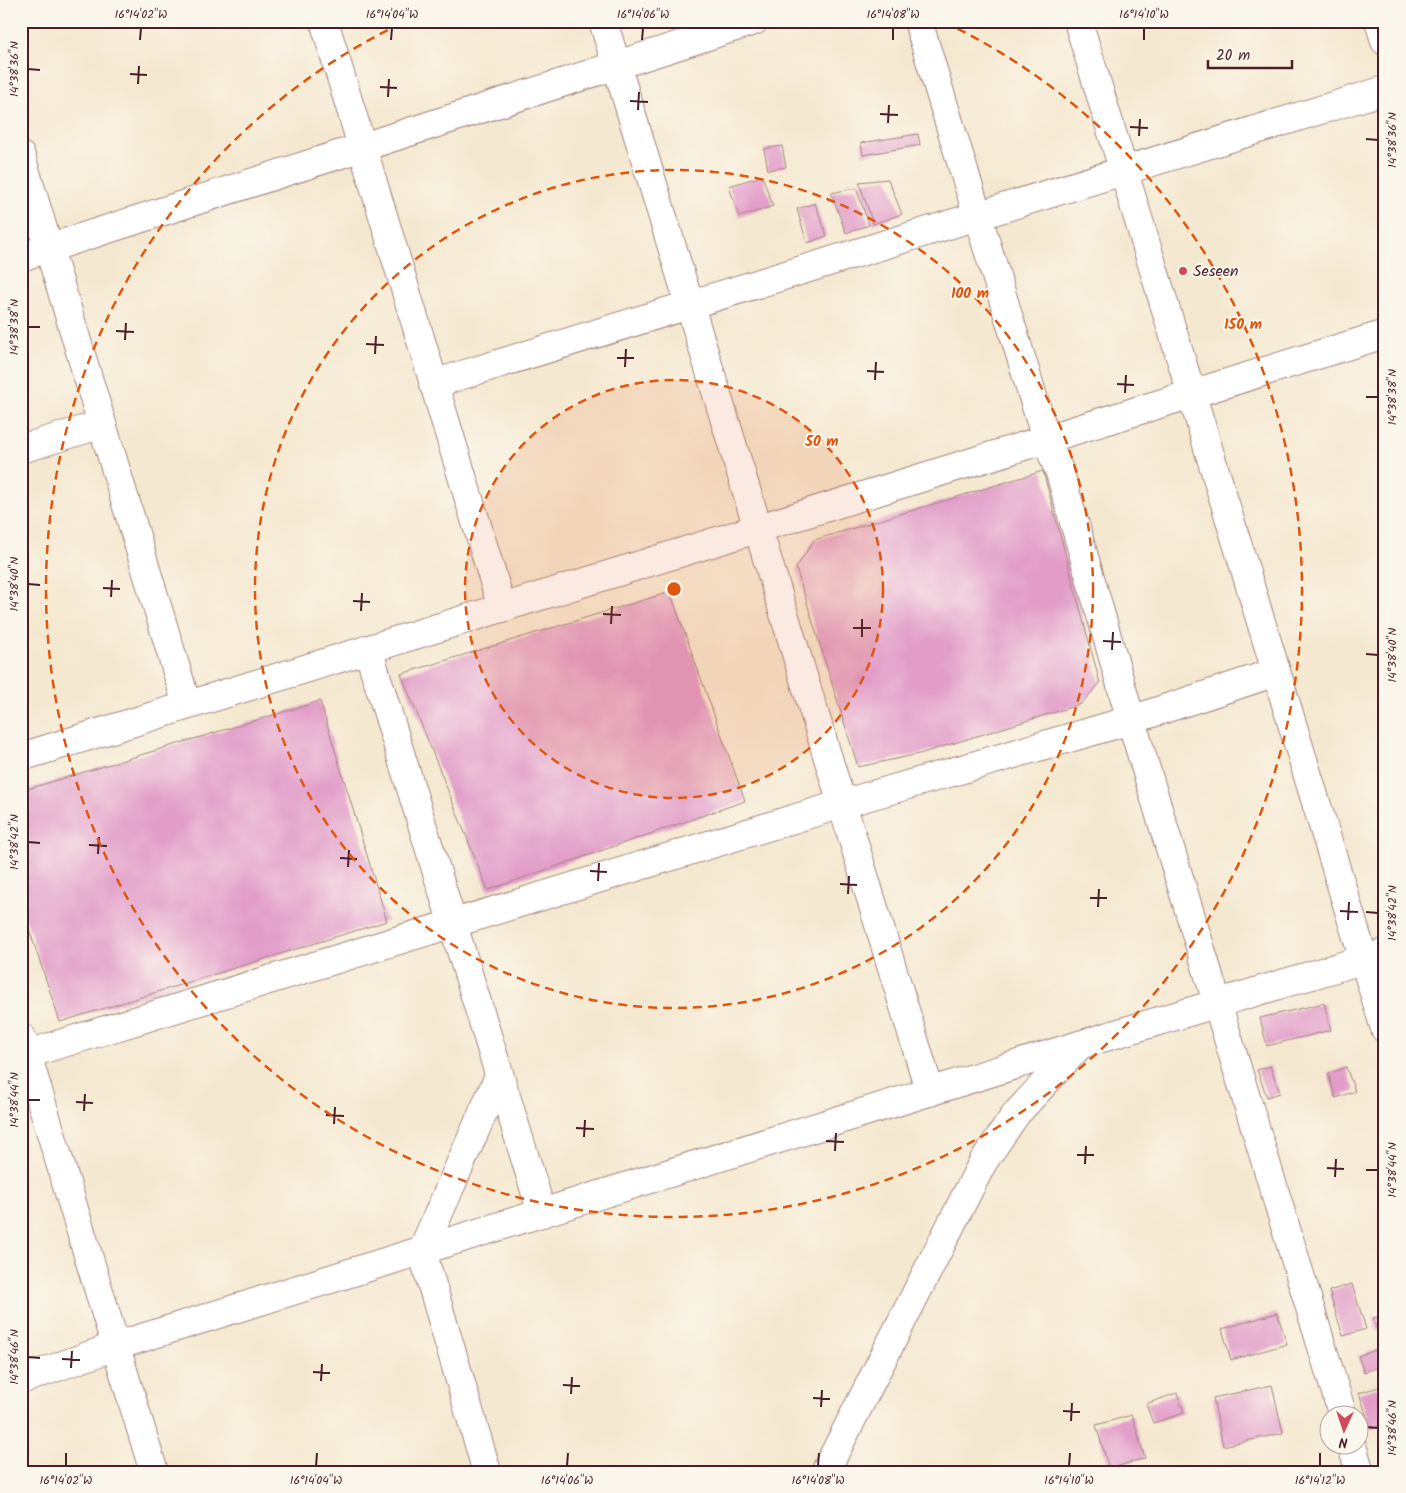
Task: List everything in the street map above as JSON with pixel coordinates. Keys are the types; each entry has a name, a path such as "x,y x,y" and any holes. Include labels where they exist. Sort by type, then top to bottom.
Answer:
{"street":[{"path":"324,21 502,608"},
{"path":"603,21 930,1092"},
{"path":"21,257 754,21"},
{"path":"918,21 1046,439 1060,473 1131,720 1340,1406"},
{"path":"1078,21 1276,672 1374,956 1385,1029"},
{"path":"1379,21 1385,41"},
{"path":"434,384 1385,90"},
{"path":"21,156 187,705"},
{"path":"21,757 1385,334"},
{"path":"21,449 102,424"},
{"path":"368,649 542,1213"},
{"path":"154,1472 23,1049 842,804 1131,720 1276,672"},
{"path":"21,1380 116,1346 1079,1045 1374,956"},
{"path":"825,1472 983,1162 1016,1114 1079,1045"},
{"path":"487,1472 422,1251 499,1076"},
{"path":"1355,1456 1360,1472"}],"building":[{"path":"918,134 920,145 863,155 861,143"},
{"path":"782,146 786,167 768,170 764,149"},
{"path":"762,176 773,206 739,217 729,186"},
{"path":"888,179 902,214 873,224 859,182"},
{"path":"856,188 869,225 846,233 831,193"},
{"path":"815,203 827,236 807,243 797,209"},
{"path":"1043,471 1100,683 1081,704 919,754 858,767 796,568 814,540"},
{"path":"670,592 745,801 488,890 401,674"},
{"path":"320,701 387,921 60,1022 21,905 21,791"},
{"path":"1324,1003 1331,1030 1267,1046 1260,1018"},
{"path":"1270,1066 1280,1093 1267,1097 1257,1070"},
{"path":"1346,1067 1355,1091 1336,1098 1328,1074"},
{"path":"1352,1284 1366,1329 1343,1336 1329,1291"},
{"path":"1277,1313 1287,1344 1231,1360 1222,1329"},
{"path":"1385,1315 1385,1329 1377,1331 1373,1318"},
{"path":"1385,1347 1385,1365 1364,1372 1358,1356"},
{"path":"1272,1385 1283,1433 1223,1446 1213,1398"},
{"path":"1385,1385 1385,1424 1371,1429 1368,1420 1368,1406 1363,1406 1359,1393"},
{"path":"1177,1393 1184,1413 1153,1423 1146,1404"},
{"path":"1132,1415 1145,1458 1109,1469 1096,1425"}],"place":[{"name":"Seseen","path":"1183,271"}]}
